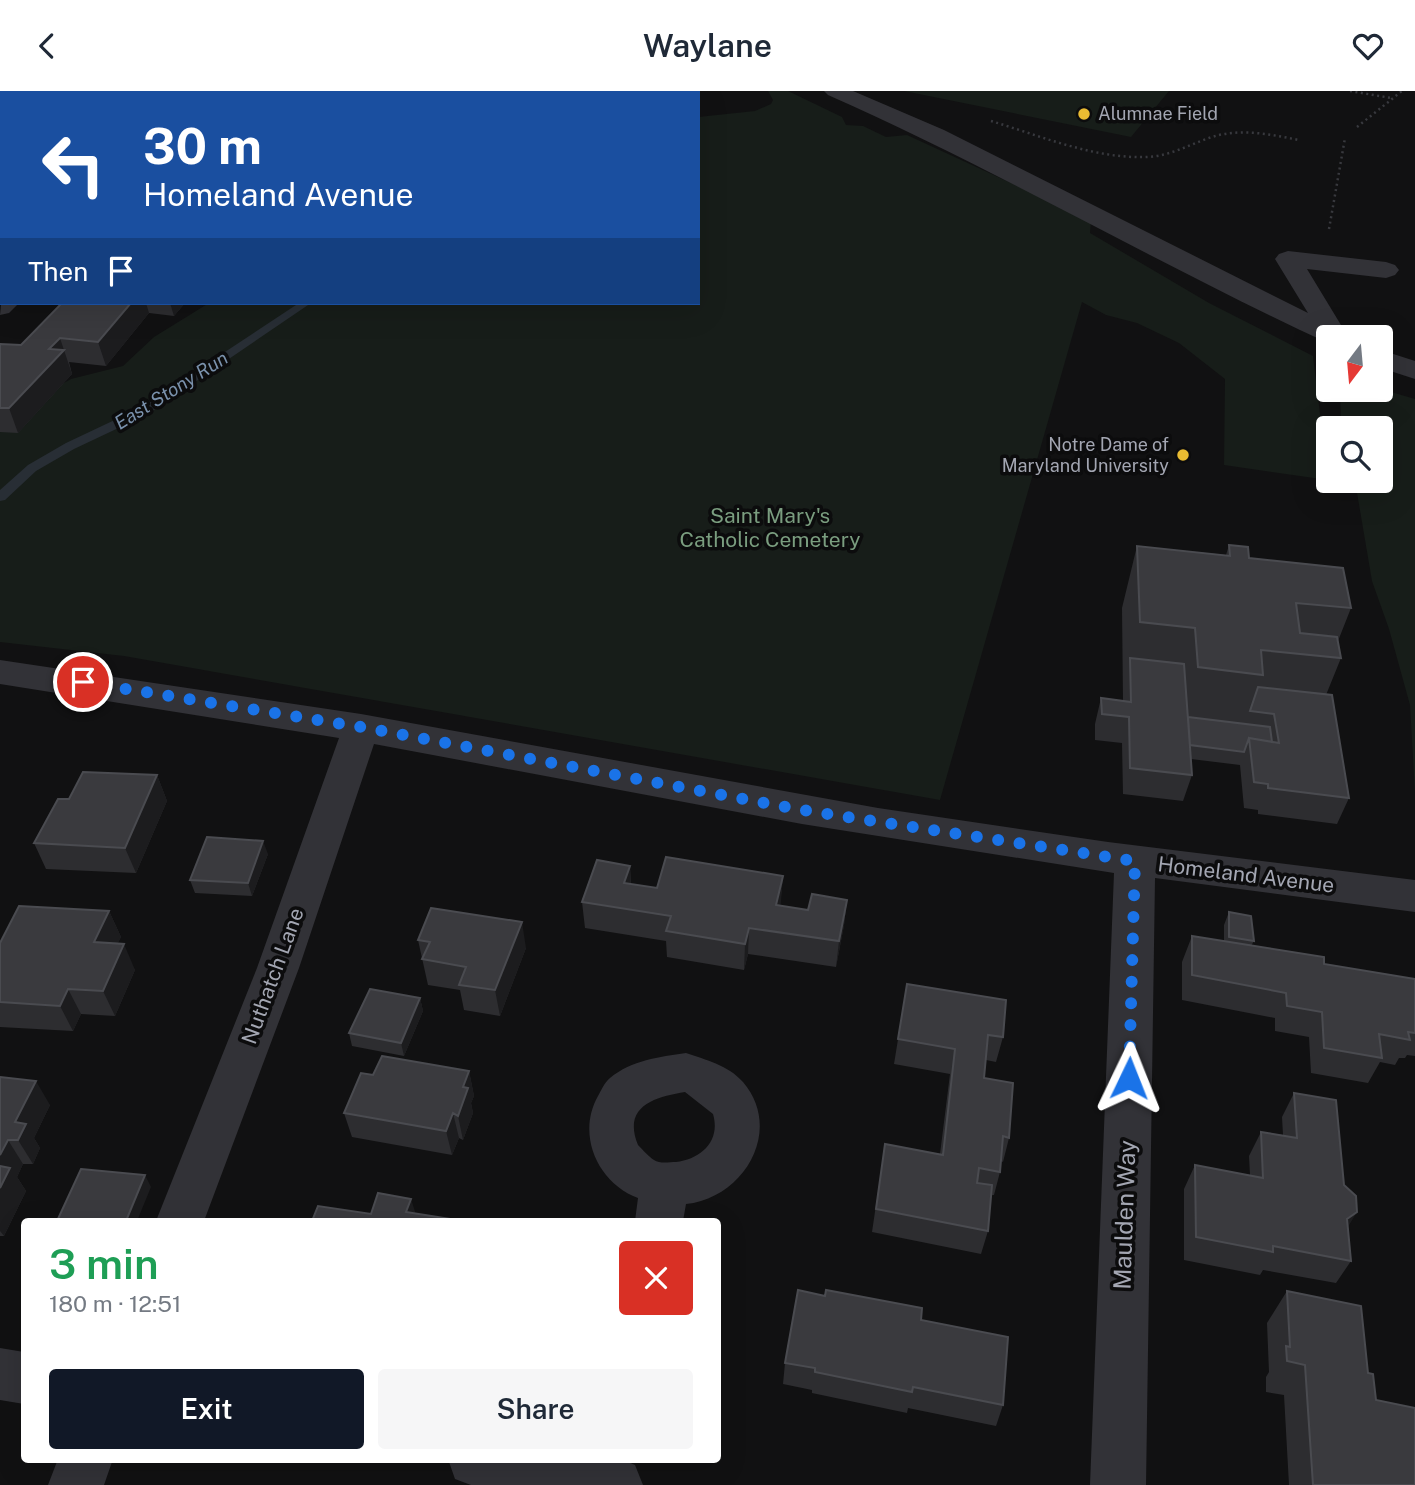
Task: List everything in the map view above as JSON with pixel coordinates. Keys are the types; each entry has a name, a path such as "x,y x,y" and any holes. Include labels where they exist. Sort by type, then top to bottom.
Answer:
{"street":[{"path":"835,91 936,135 1254,299 1316,327"},
{"path":"1330,325 1288,259 1386,270"},
{"path":"1393,363 1415,371"},
{"name":"Homeland Avenue","path":"0,672 138,689 361,727 802,810 1135,861 1415,896"},
{"name":"Nuthatch Lane","path":"181,1218 278,968 361,727"},
{"name":"Maulden Way","path":"1118,1485 1135,861"},
{"path":"0,1374 21,1378"},
{"path":"76,1485 84,1463"},
{"path":"497,1463 615,1485"},
{"path":"622,1485 625,1463"}],"path":[{"path":"1350,91 1392,99"},
{"path":"1357,127 1402,91"},
{"path":"986,120 1101,152 1132,156 1174,153 1209,138 1237,132 1299,140"},
{"path":"1326,241 1345,138"}],"green space":[{"name":"Saint Mary's Catholic Cemetery","path":"768,91 788,91 842,117 846,125 863,126 886,137 907,135 1091,220 1090,233 1209,303 1313,356 1316,403 1319,403 1320,416 1316,416 1316,478 1224,465 1225,379 1179,343 1137,323 1106,315 1082,302 940,800 124,656 0,642 0,432 7,430 55,388 71,379 123,366 154,337 206,305 700,305 700,117 755,111 771,104 773,100"},
{"name":"Alumnae Field","path":"904,91 1169,91 1131,137"},
{"path":"1393,393 1415,399 1415,793 1410,705 1389,629 1372,581 1357,493 1393,493 1393,416 1341,416 1340,403 1393,403"}],"building":[{"path":"60,305 129,305 98,342 60,338 49,349 64,350 9,408 0,408 0,344 21,345"},
{"path":"1229,545 1248,547 1249,558 1343,568 1351,608 1296,603 1300,633 1337,637 1341,658 1261,650 1263,675 1198,667 1195,628 1140,622 1137,546 1230,556"},
{"path":"1130,658 1184,664 1192,775 1130,768 1129,717 1102,714 1101,698 1131,702"},
{"path":"1258,687 1332,695 1349,798 1268,788 1268,784 1254,782 1249,738 1279,743 1274,714 1250,711"},
{"path":"1188,717 1270,727 1272,742 1249,738 1244,752 1190,745"},
{"path":"83,772 157,775 125,848 34,843 58,799 69,799"},
{"path":"207,837 263,841 248,883 190,880"},
{"path":"666,857 783,876 776,905 808,910 812,894 847,900 839,941 749,928 745,944 666,931 671,916 582,902 597,860 630,866 624,883 657,888"},
{"path":"19,906 109,911 94,942 124,944 103,991 68,989 60,1006 0,1002 0,943"},
{"path":"431,908 522,922 495,990 459,985 466,967 422,959 430,942 418,940"},
{"path":"1229,912 1251,916 1254,941 1229,937"},
{"path":"1192,936 1324,957 1324,964 1415,979 1415,1033 1408,1032 1410,1040 1379,1034 1382,1058 1324,1048 1322,1012 1287,1006 1286,993 1192,975"},
{"path":"907,984 1006,1000 1003,1037 988,1035 984,1078 1013,1083 1009,1138 1003,1136 1000,1172 979,1168 977,1183 992,1185 988,1231 876,1209 885,1144 943,1155 955,1049 898,1039"},
{"path":"370,989 420,998 401,1043 349,1033"},
{"path":"382,1056 469,1071 463,1087 468,1088 458,1116 453,1113 446,1131 344,1113 361,1073 373,1075"},
{"path":"0,1077 36,1081 15,1122 26,1124 18,1140 8,1140 0,1155"},
{"path":"1294,1093 1336,1100 1344,1185 1356,1196 1357,1212 1347,1219 1351,1261 1273,1246 1273,1252 1196,1237 1195,1165 1263,1178 1261,1132 1297,1138"},
{"path":"0,1166 10,1168 0,1188"},
{"path":"81,1169 145,1175 127,1218 58,1218"},
{"path":"378,1193 411,1199 406,1212 444,1218 313,1218 318,1206 371,1214"},
{"path":"798,1290 825,1296 826,1290 922,1308 921,1320 1008,1337 1003,1405 913,1387 912,1392 785,1363"},
{"path":"1287,1291 1361,1306 1368,1373 1373,1374 1376,1400 1415,1408 1415,1485 1313,1485 1305,1365 1287,1361 1286,1346 1290,1347"}],"waterway":[{"name":"East Stony Run","path":"0,497 32,468 70,446 144,411 303,305"}],"place":[{"name":"Alumnae Field","path":"1084,114"},
{"name":"Notre Dame of Maryland University","path":"1183,455"}],"route":[{"path":"83,682 361,727 554,766 802,810 1135,861 1129,1078"}]}
